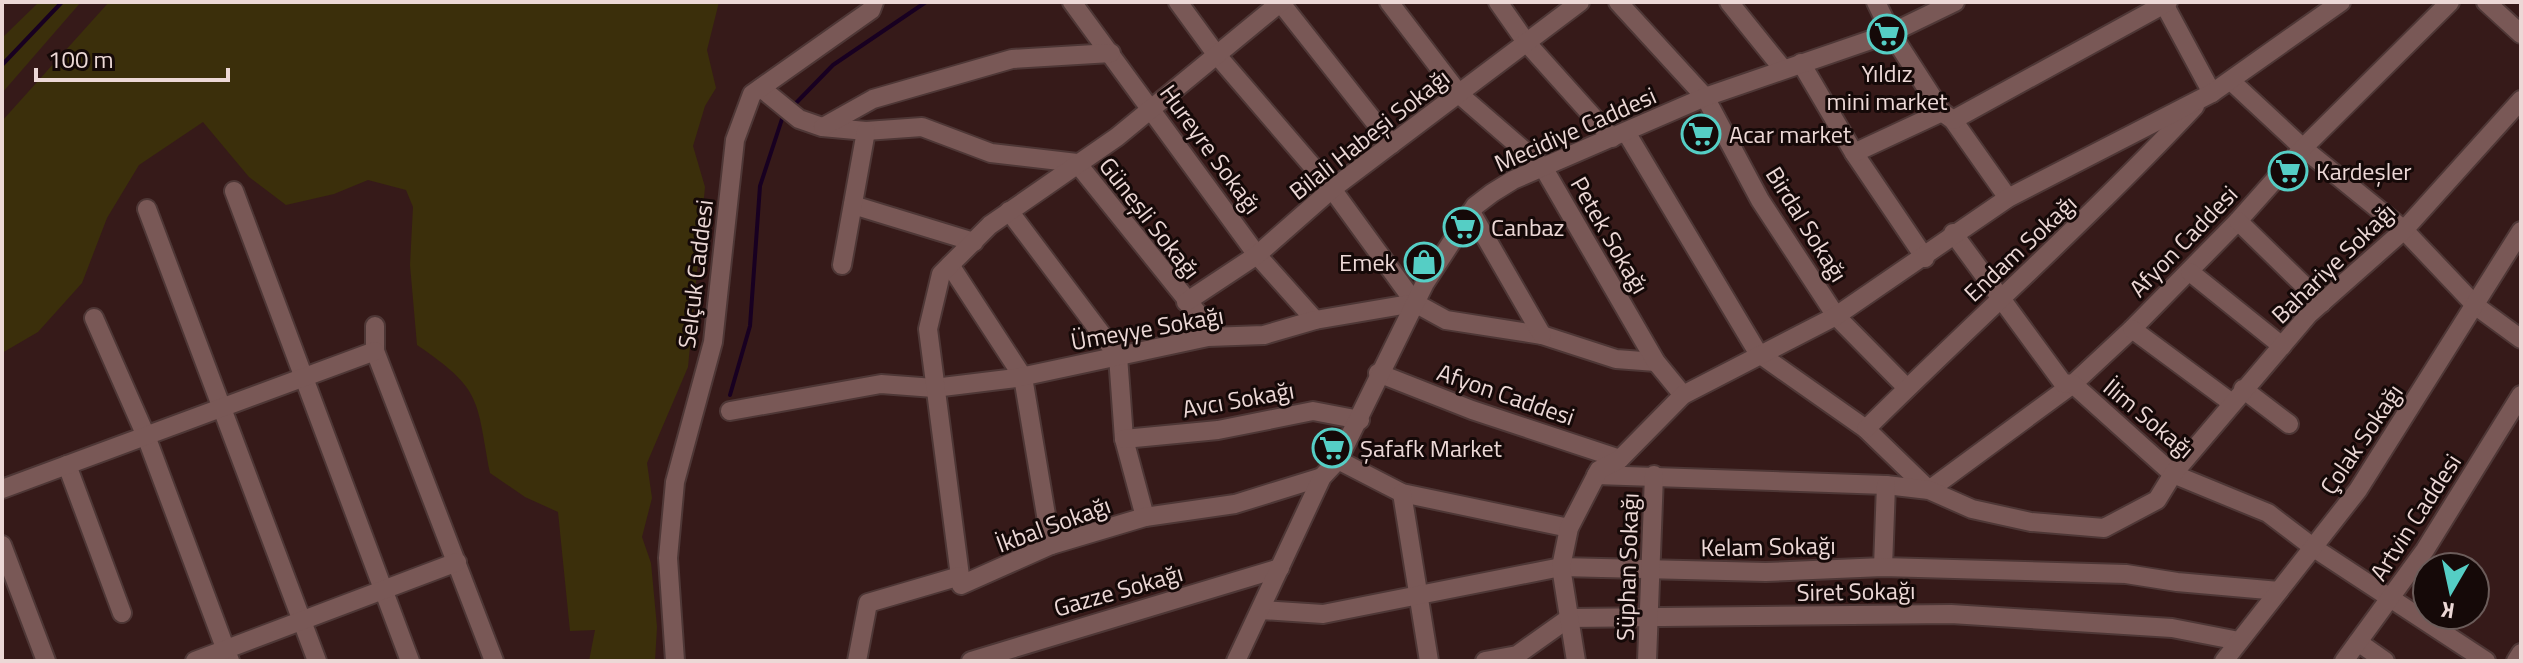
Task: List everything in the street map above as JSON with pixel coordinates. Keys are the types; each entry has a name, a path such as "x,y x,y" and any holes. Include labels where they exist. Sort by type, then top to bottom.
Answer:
{"street":[{"name":"Selçuk Caddesi","path":"675,661 668,558 675,482 713,342 735,140 752,94 871,10 874,2"},
{"name":"Hureyre Sokağı","path":"1072,2 1257,255 1315,320"},
{"path":"1178,2 1216,54 1332,189 1415,303 1446,320 1542,335 1616,359 1656,362"},
{"path":"960,576 928,329 941,274 950,265 1009,211 1117,137 1280,2 1392,144"},
{"name":"Petek Sokağı","path":"1389,2 1460,95 1543,167 1656,362 1683,395"},
{"path":"1498,2 1526,42 1619,135 1758,353 1866,429 1929,490"},
{"name":"Bilali Habeşi Sokağı","path":"1186,302 1257,255 1332,189 1580,2"},
{"name":"Birdal Sokağı","path":"1618,2 1705,97 1760,200 1836,316 1907,388"},
{"path":"1729,2 1792,66 1925,258"},
{"path":"1876,2 1891,33 2008,198"},
{"name":"Mecidiye Caddesi","path":"1236,661 1322,477 1338,460 1415,303 1471,212 1492,193 1543,167 1705,97 1891,33 1955,2"},
{"path":"1576,661 1561,567 1569,528 1599,470 1620,459 1683,395 1758,353 1836,316 1925,258 1953,233 2008,198 2207,96 2341,2"},
{"name":"Afyon Caddesi","path":"1929,490 2073,384 2132,329 2190,272 2303,148 2450,2"},
{"path":"2486,2 2518,22"},
{"path":"1854,153 1948,116 2165,3 2207,96"},
{"path":"822,127 873,99 1012,59 1111,53"},
{"path":"2231,81 2303,148 2404,230 2476,306 2521,339"},
{"name":"Güneşli Sokağı","path":"761,88 799,119 822,127 866,131 922,127 991,153 1077,163 1216,336"},
{"name":"Endam Sokağı","path":"1866,429 2001,296 2107,199 2207,96"},
{"name":"Bahariye Sokağı","path":"1929,490 1972,509 2031,522 2104,528 2157,500 2173,474 2282,346 2322,303 2404,230 2521,100"},
{"path":"842,265 866,131"},
{"path":"234,191 410,661"},
{"path":"853,205 974,242"},
{"path":"147,209 317,661"},
{"path":"1009,211 1118,356 1124,439 1145,517"},
{"path":"1471,212 1542,335"},
{"path":"2238,221 2322,303"},
{"name":"Çolak Sokağı","path":"2224,661 2358,490 2521,231"},
{"name":"İlim Sokağı","path":"1953,233 2063,383 2073,384 2173,474 2268,513 2314,548 2392,596 2486,661"},
{"path":"950,265 1023,377 1051,545"},
{"path":"2190,272 2282,346"},
{"name":"Ümeyye Sokağı","path":"730,411 881,384 934,388 1023,377 1216,336 1264,335 1315,320 1415,303"},
{"path":"94,318 146,436 228,655"},
{"path":"375,326 375,351 494,661"},
{"path":"2132,329 2238,396 2289,424"},
{"path":"2,489 375,351"},
{"name":"Afyon Caddesi","path":"1378,373 1472,410 1620,459"},
{"name":"Artvin Caddesi","path":"2344,661 2425,550 2521,395"},
{"name":"Avcı Sokağı","path":"1124,439 1218,430 1313,411 1360,420"},
{"path":"1338,460 1402,493 1569,528"},
{"path":"67,465 122,613"},
{"path":"1596,475 1886,485 1929,490"},
{"name":"Süphan Sokağı","path":"1647,661 1652,616 1654,475"},
{"name":"İkbal Sokağı","path":"857,661 868,603 960,576 961,585 1051,545 1145,517 1235,504 1322,477"},
{"path":"1883,567 1886,485"},
{"path":"1402,493 1429,661"},
{"path":"2,545 46,661"},
{"path":"195,661 228,655 301,621 457,562"},
{"name":"Kelam Sokağı","path":"1261,610 1323,614 1561,567 1766,572 1883,567 2126,574 2279,591"},
{"name":"Gazze Sokağı","path":"971,661 1280,568"},
{"name":"Siret Sokağı","path":"1569,618 1951,614 2172,628 2239,641"},
{"path":"1485,661 1517,655 1569,618"},
{"path":"2358,642 2385,661"},
{"path":"2516,661 2521,653"}],"shaded area":[{"path":"39,2 81,2 2,93 2,38"},
{"path":"109,2 719,2 707,50 716,88 705,106 693,146 705,187 688,367 647,463 652,498 642,537 651,563 657,627 655,661 589,661 595,630 570,631 558,512 525,497 490,473 473,398 454,374 417,345 410,265 413,207 406,190 368,180 334,194 286,205 249,177 203,122 139,165 107,218 82,283 38,332 2,353 2,121"}],"waterway":[{"path":"2,65 62,2"},
{"path":"796,103 833,65 926,2"},
{"path":"730,395 750,326 760,186 782,119"}],"place":[{"name":"Yıldız mini market","path":"1887,34"},
{"name":"Acar market","path":"1701,134"},
{"name":"Kardeşler","path":"2288,171"},
{"name":"Canbaz","path":"1463,227"},
{"name":"Emek","path":"1424,262"},
{"name":"Şafafk Market","path":"1332,448"}]}
